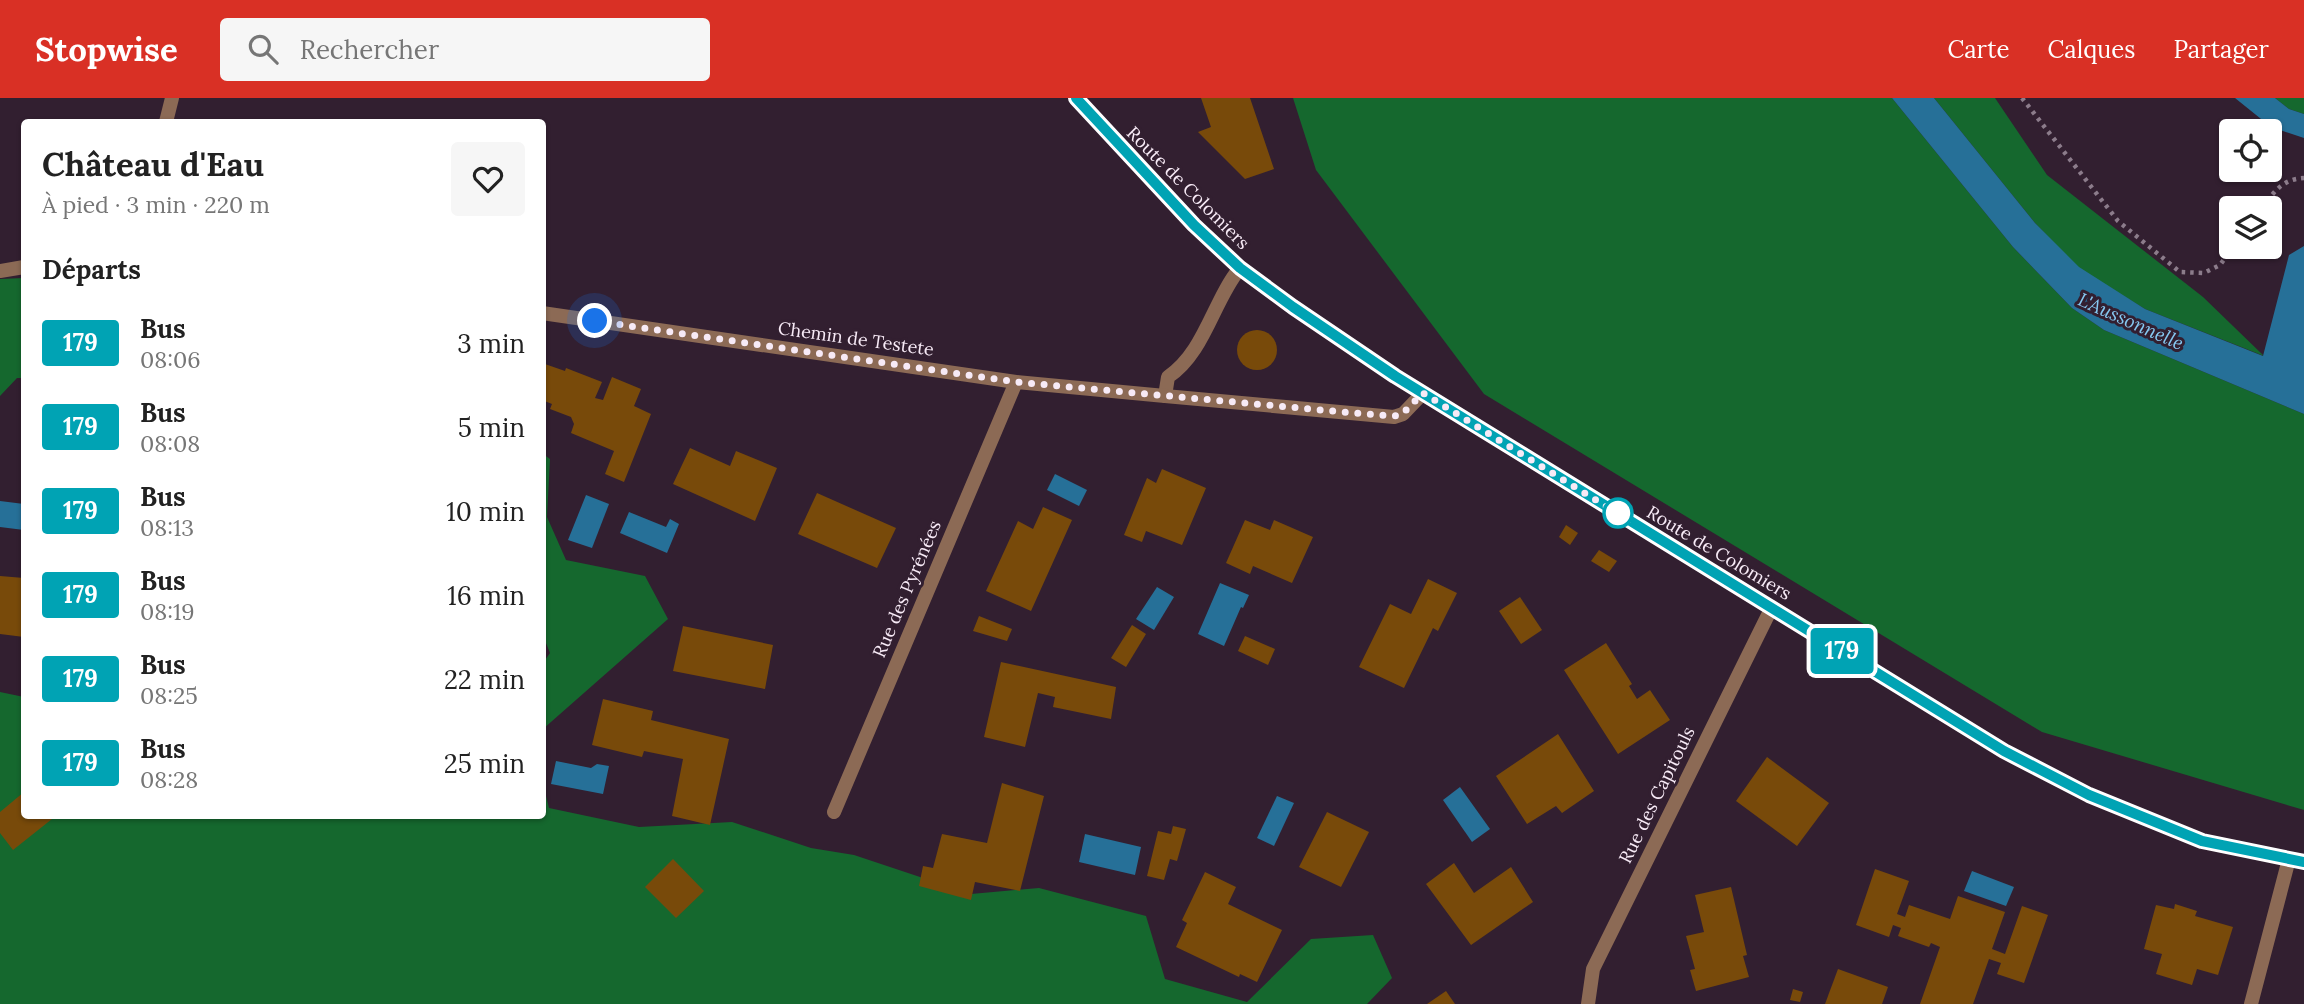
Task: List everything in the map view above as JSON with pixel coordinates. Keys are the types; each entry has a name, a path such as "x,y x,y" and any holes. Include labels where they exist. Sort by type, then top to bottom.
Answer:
{"street":[{"path":"167,119 172,98"},
{"name":"Route de Colomiers","path":"1076,98 1194,225 1240,268 1293,307 1423,393 2004,751 2089,795 2202,841 2297,861"},
{"path":"0,271 21,268"},
{"path":"1165,396 1168,377 1182,368 1193,352 1231,278 1240,268"},
{"name":"Chemin de Testete","path":"546,314 1016,382 1165,396 1394,416 1402,414 1423,393"},
{"name":"Rue des Pyrénées","path":"834,812 1016,382"},
{"name":"Rue des Capitouls","path":"1588,1004 1593,969 1772,607"},
{"path":"2251,1004 2297,861"}],"path":[{"path":"2022,98 2118,221 2180,272 2204,273 2220,265 2224,259"},
{"path":"2271,196 2278,186 2294,178 2304,178"}],"green space":[{"path":"1293,98 1892,98 2013,247 2072,308 2104,330 2304,414 2304,810 2042,732 1484,394 1316,170"},
{"path":"1934,98 1995,98 2047,175 2203,297 2264,356 2145,309 2078,268 2035,223"},
{"path":"2275,98 2304,98 2304,114 2289,109"},
{"path":"21,278 21,378 17,378 0,396 0,279"},
{"path":"546,456 550,459 547,517 566,560 645,576 668,619 546,726 546,659 550,653 546,643"},
{"path":"0,692 21,696 21,819 546,819 546,796 549,808 639,827 732,822 811,848 854,855 971,894 1039,888 1146,916 1165,979 1247,1002 1311,939 1373,935 1392,978 1367,1004 0,1004"}],"water":[{"name":"L'Aussonnelle","path":"1892,98 1934,98 2035,223 2079,267 2145,309 2263,356 2289,255 2304,246 2304,414 2104,330 2072,308 2013,247"},
{"path":"2235,98 2275,98 2289,109 2304,114 2304,138 2282,131 2282,119 2261,119"},
{"path":"1055,474 1087,490 1079,506 1047,490"},
{"path":"586,495 609,504 592,548 568,540"},
{"path":"0,501 21,504 21,530 0,527"},
{"path":"629,512 666,527 670,519 679,524 667,553 620,533"},
{"path":"1220,583 1249,595 1224,646 1198,634"},
{"path":"1157,587 1174,597 1154,630 1136,619"},
{"path":"556,761 591,768 597,764 609,766 603,794 551,784"},
{"path":"1460,787 1490,829 1472,842 1443,800"},
{"path":"1277,796 1294,803 1274,846 1257,838"},
{"path":"1085,834 1141,847 1135,875 1079,862"},
{"path":"1972,871 2014,887 2006,906 1964,891"}],"building":[{"path":"1201,98 1250,98 1274,169 1245,179 1198,132 1211,127"},
{"path":"1257,330 1271,336 1277,350 1271,364 1257,370 1243,364 1237,350 1243,336"},
{"path":"546,364 565,371 566,368 602,382 595,398 603,400 612,377 641,389 634,406 651,414 624,482 605,474 614,451 571,433 574,424 571,417 550,409 552,404 546,402"},
{"path":"690,448 730,466 736,451 777,468 755,521 673,484"},
{"path":"1162,469 1206,488 1182,545 1146,531 1142,542 1124,535 1147,478 1156,483"},
{"path":"817,493 896,528 877,568 798,534"},
{"path":"1043,507 1072,520 1031,611 986,591 1018,521 1033,529"},
{"path":"1245,520 1270,530 1274,520 1313,537 1292,583 1253,566 1250,574 1226,563"},
{"path":"1566,525 1578,533 1570,545 1559,537"},
{"path":"1599,550 1617,561 1609,572 1591,561"},
{"path":"0,576 21,578 21,637 0,634"},
{"path":"1428,579 1457,593 1438,631 1433,628 1404,688 1359,667 1390,604 1411,614"},
{"path":"1520,597 1542,630 1521,644 1499,611"},
{"path":"979,616 1012,629 1007,641 973,631"},
{"path":"1132,625 1146,634 1126,667 1111,658"},
{"path":"683,626 773,645 765,689 673,671"},
{"path":"1245,636 1275,649 1268,665 1238,651"},
{"path":"1606,643 1632,684 1629,686 1637,699 1650,690 1670,720 1618,754 1564,670"},
{"path":"1001,662 1116,687 1111,719 1053,707 1055,697 1038,693 1025,747 984,737"},
{"path":"603,699 653,711 651,720 729,739 710,825 672,816 683,759 644,751 642,757 592,745"},
{"path":"1558,734 1594,791 1562,813 1556,806 1527,824 1496,776"},
{"path":"1767,757 1829,803 1797,846 1736,801"},
{"path":"1002,783 1044,796 1020,891 975,882 971,900 919,886 923,866 933,868 942,834 987,843"},
{"path":"21,794 21,819 52,819 13,850 0,833 0,812"},
{"path":"1327,812 1369,832 1341,887 1299,867"},
{"path":"1173,826 1186,829 1177,861 1170,859 1164,880 1147,876 1158,831 1171,834"},
{"path":"673,859 704,891 676,918 645,887"},
{"path":"1454,863 1474,893 1511,867 1533,902 1471,945 1426,884"},
{"path":"1875,869 1909,881 1897,914 1905,917 1909,905 1950,919 1958,896 2005,912 1992,949 2005,954 2022,906 2048,915 2024,983 1997,974 2001,963 1989,959 1973,1004 1920,1004 1940,947 1931,943 1929,947 1898,936 1901,928 1893,925 1889,937 1856,925"},
{"path":"1205,872 1236,887 1228,904 1282,930 1257,982 1240,974 1239,977 1176,947 1187,923 1182,920"},
{"path":"1731,887 1747,955 1743,956 1749,977 1696,991 1690,970 1695,969 1686,936 1704,932 1695,895"},
{"path":"2175,904 2197,911 2195,916 2233,927 2218,975 2197,969 2192,985 2156,974 2162,954 2144,949 2156,905 2174,909"},
{"path":"1838,969 1888,987 1882,1004 1825,1004"},
{"path":"1793,989 1803,992 1800,1002 1790,1000"},
{"path":"1446,991 1455,1004 1427,1004"}],"bus line":[{"name":"179","path":"1076,98 1194,225 1240,268 1395,376 2004,751 2089,795 2202,841 2304,862"}],"route":[{"path":"595,321 1016,382 1343,412 1394,416 1402,414 1423,393 1628,520 1618,513"}]}
